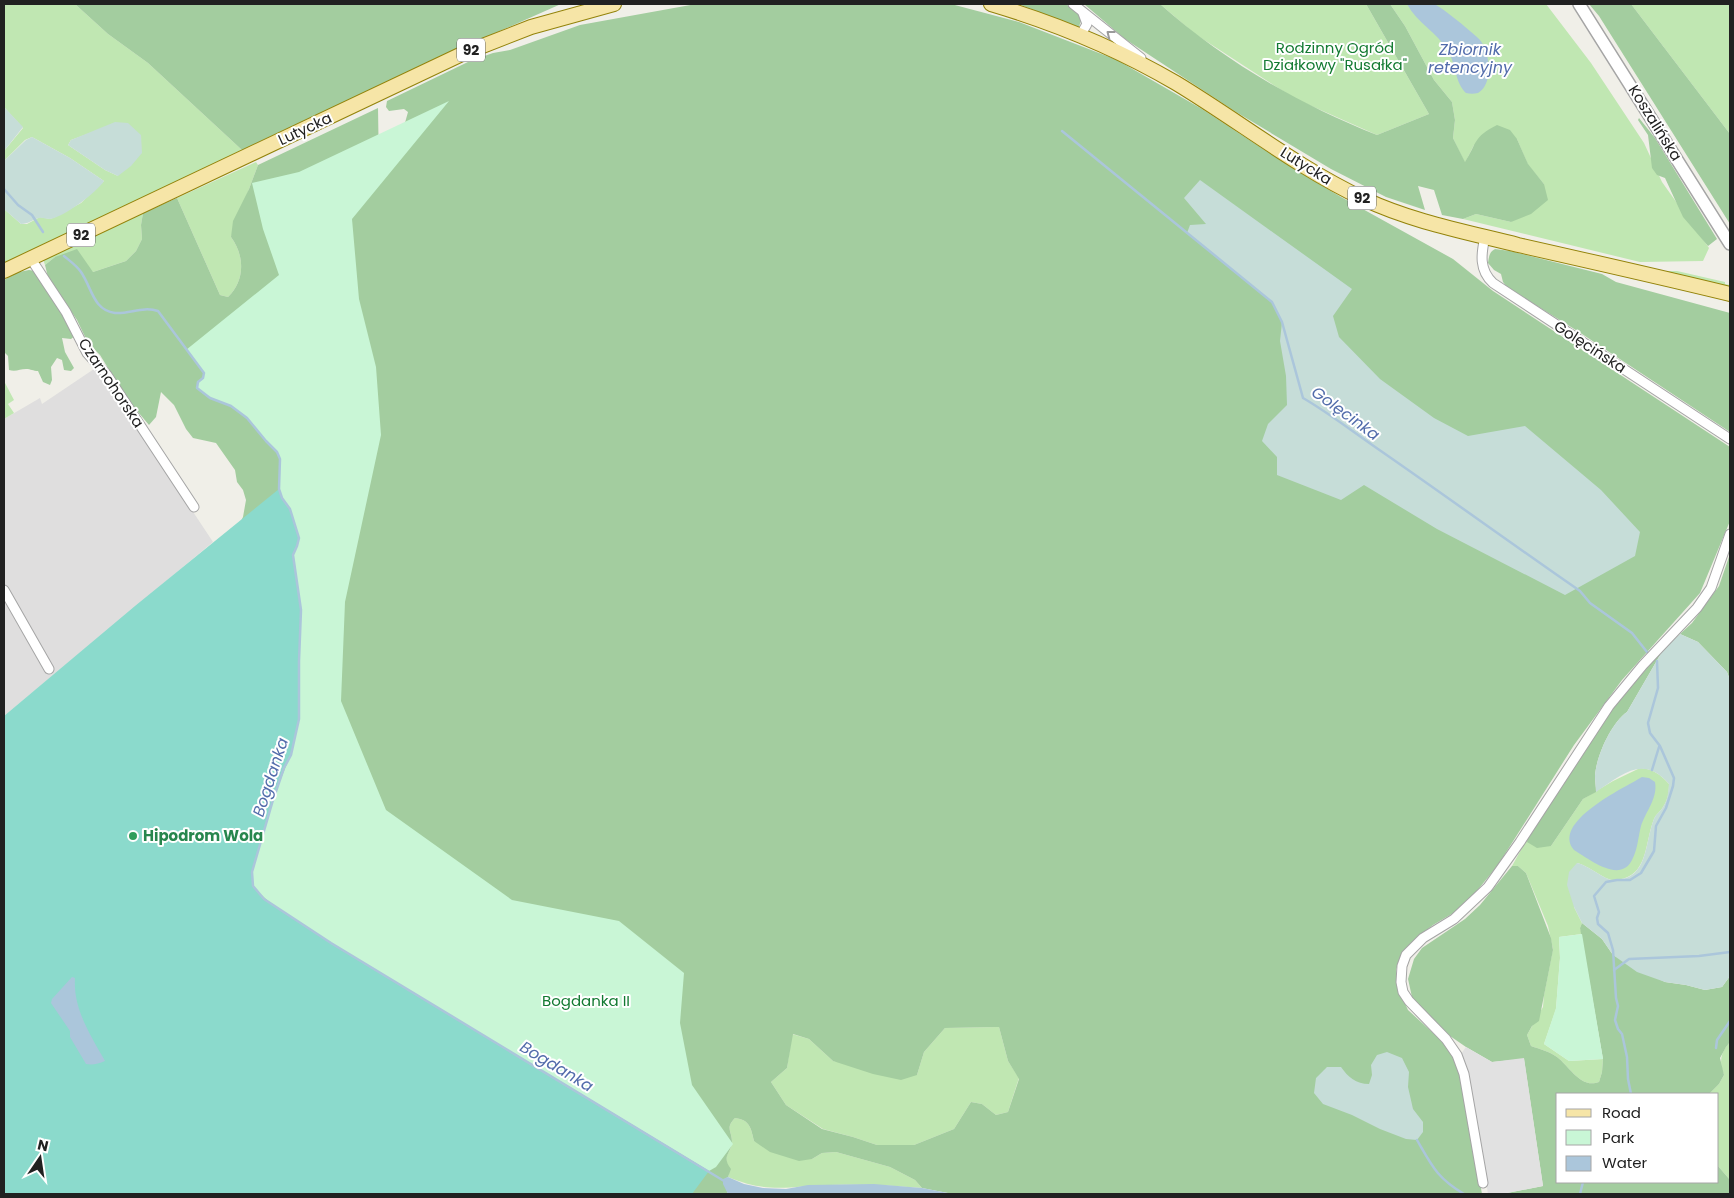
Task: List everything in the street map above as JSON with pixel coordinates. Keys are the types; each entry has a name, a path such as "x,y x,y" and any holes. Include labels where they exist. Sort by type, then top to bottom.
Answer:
{"main road":[{"name":"Lutycka","path":"4,271 486,44 555,19 614,4"},
{"name":"Lutycka","path":"991,4 1035,18 1128,57 1177,84 1318,174 1364,198 1410,216 1485,237 1730,294"}],"street":[{"path":"1073,4 1129,49 1177,84"},
{"name":"Koszalińska","path":"1579,4 1730,244"},
{"path":"1080,36 1087,24 1083,13"},
{"name":"Golęcińska","path":"1485,237 1482,252 1482,268 1488,278 1498,288 1730,439"},
{"name":"Czarnohorska","path":"31,258 66,312 87,353 107,375 194,507"},
{"path":"1483,1183 1466,1083 1457,1055 1446,1039 1409,1002 1403,992 1401,982 1402,966 1406,955 1423,938 1454,919 1488,887 1520,842 1609,706 1643,665 1702,602 1711,588 1730,534"},
{"path":"4,590 49,669"}],"shaded area":[{"path":"4,107 23,127 4,151"},
{"path":"115,122 128,123 141,135 142,153 131,166 118,176 105,170 68,145 71,140"},
{"path":"32,137 70,158 104,181 87,198 63,214 50,219 40,218 21,224 4,209 4,161 26,140"},
{"path":"1200,180 1352,289 1333,316 1339,337 1380,379 1434,418 1468,436 1525,426 1601,490 1640,532 1635,556 1565,595 1437,529 1364,485 1341,500 1277,475 1277,457 1262,441 1268,424 1287,405 1286,376 1280,341 1282,322 1272,302 1187,233 1190,225 1206,224 1184,198"},
{"path":"97,367 213,542 4,716 4,419 40,398 42,404"},
{"name":"Hipodrom Wola","path":"279,489 282,498 290,509 299,538 293,555 301,610 299,719 291,755 284,768 273,800 252,872 253,886 264,899 331,943 709,1171 692,1194 4,1194 4,716"},
{"path":"1680,634 1698,642 1727,672 1730,680 1730,976 1722,987 1705,990 1665,982 1637,972 1613,955 1602,939 1582,923 1574,907 1567,885 1569,872 1577,863 1612,880 1624,879 1639,868 1654,819 1666,802 1669,784 1650,770 1641,769 1632,770 1624,774 1596,792 1596,768 1601,750 1615,724 1627,712 1663,650"},
{"path":"1466,1047 1492,1062 1524,1058 1543,1186 1502,1194 1488,1194 1470,1080 1461,1054"},
{"path":"1387,1052 1402,1058 1409,1072 1408,1087 1413,1109 1423,1122 1423,1132 1417,1140 1406,1139 1323,1104 1314,1093 1316,1078 1327,1067 1341,1067 1353,1079 1360,1083 1369,1084 1372,1075 1371,1065 1377,1055"}],"green space":[{"path":"4,4 75,4 108,34 148,63 242,150 155,194 4,263 4,209 21,224 27,224 40,217 50,219 81,203 104,181 70,158 32,137 25,140 4,161 4,151 23,128 4,107","holes":["90,133 118,176 105,170 68,145 71,140"]},
{"path":"75,4 561,4 412,70 242,150 148,63 108,34"},
{"path":"696,4 951,4 1019,22 1117,60 1202,109 1341,197 1453,259 1493,291 1730,447 1730,521 1700,593 1622,680 1574,745 1498,865 1476,892 1455,912 1433,925 1415,939 1401,955 1396,970 1398,987 1408,1010 1446,1045 1453,1054 1461,1074 1482,1194 953,1194 922,1188 915,1180 890,1167 836,1152 822,1153 812,1159 799,1161 770,1152 754,1141 751,1129 747,1123 735,1118 730,1124 732,1142 727,1158 731,1169 728,1177 723,1180 728,1194 600,1194 271,1045 238,527 243,517 246,500 243,490 237,482 235,470 216,443 193,438 186,429 174,405 161,392 156,417 149,425 127,399 100,355 88,343 77,320 48,277 45,265 55,257 77,249 93,272 126,261 136,251 142,239 141,225 143,213 177,198 220,295 228,297 238,284 241,268 239,252 231,237 233,221 249,189 258,165 378,108 379,170 403,130 408,112 404,109 389,111 386,107 387,101 470,61 493,53 510,50 580,25","holes":["999,1027 1008,1061 1019,1079 1008,1112 996,1115 982,1104 971,1102 954,1129 914,1145 877,1145 822,1129 786,1105 771,1082 787,1068 793,1034 809,1039 833,1061 873,1074 901,1080 917,1075 924,1052 945,1028"]},
{"path":"1018,4 1066,4 1082,17 1079,27"},
{"path":"1084,4 1160,4 1209,44 1262,79 1290,95 1377,135 1429,114 1366,4 1390,4 1405,26 1434,80 1452,102 1455,120 1453,138 1465,162 1476,141 1489,129 1497,125 1510,130 1517,139 1528,164 1544,184 1548,200 1531,214 1511,222 1476,214 1463,219 1442,215 1434,190 1418,186 1425,210 1386,197 1331,169 1236,112 1125,39"},
{"name":"Rodzinny Ogród Działkowy \"Rusałka\"","path":"1160,4 1366,4 1429,114 1377,135 1298,100 1195,34"},
{"path":"1390,4 1546,4 1591,63 1644,143 1662,182 1709,248 1703,261 1640,262 1463,219 1476,214 1511,222 1544,184 1528,165 1517,139 1474,145 1465,163 1453,138 1455,120 1452,102 1434,80 1405,26"},
{"path":"1589,4 1631,4 1730,134 1730,224 1599,16"},
{"path":"1631,4 1730,4 1730,134"},
{"name":"Bogdanka II","path":"449,101 352,219 359,299 376,367 381,435 345,602 341,701 386,810 512,900 619,921 684,973 680,1023 692,1085 733,1144 716,1167 709,1171 320,937 278,909 257,891 253,884 255,859 260,841 273,800 291,755 299,661 301,610 293,555 297,546 290,509 282,498 279,489 280,459 277,452 247,418 230,406 210,398 197,388 198,382 203,378 204,373 186,350 279,275 263,229 252,183 299,172"},
{"path":"1639,118 1655,138 1717,239 1708,246 1683,217 1665,178 1657,175 1652,168 1648,135 1638,120"},
{"path":"256,162 258,165 231,237 239,252 241,268 238,284 228,297 220,295 177,198"},
{"path":"143,213 141,225 142,239 136,251 126,261 93,272 55,257 45,265 43,259"},
{"path":"1495,249 1602,274 1616,282 1730,313 1730,432 1579,332 1507,287 1503,282 1501,274 1488,263 1490,253"},
{"path":"35,271 76,335 71,339 62,338 65,352 74,368 71,371 64,370 62,360 57,358 51,367 52,380 50,385 43,382 38,371 26,369 9,370 8,356 4,352 4,280 19,272"},
{"path":"1661,271 1677,271 1725,282 1725,284 1730,285 1730,289"},
{"path":"4,381 14,400 8,404 14,413 4,419"},
{"path":"1730,554 1730,680 1727,672 1698,642 1680,634 1692,623 1719,586"},
{"path":"1663,650 1627,712 1615,724 1605,741 1596,768 1596,792 1583,799 1551,846 1537,848 1527,842 1528,837 1614,706"},
{"path":"1640,768 1656,773 1669,784 1667,799 1654,819 1643,859 1633,874 1612,880 1577,863 1574,907 1582,923 1580,928 1582,934 1559,937 1560,958 1556,1009 1544,1044 1569,1061 1603,1059 1599,1082 1593,1083 1581,1080 1557,1057 1531,1046 1527,1035 1543,1007 1553,949 1548,926 1526,873 1518,866 1512,866 1528,837 1551,846 1583,799"},
{"path":"1512,866 1518,866 1526,873 1551,938 1553,950 1539,1021 1532,1026 1527,1035 1531,1046 1557,1057 1576,1076 1587,1082 1599,1082 1603,1059 1580,928 1582,923 1602,939 1613,955 1665,982 1705,990 1722,987 1730,976 1730,1042 1720,1058 1724,1075 1719,1084 1710,1093 1556,1093 1556,1183 1719,1183 1719,1167 1730,1180 1730,1194 1502,1194 1543,1186 1524,1059 1492,1062 1450,1036 1419,1007 1412,997 1408,979 1414,959 1422,948 1465,919 1480,905"},
{"path":"1582,934 1603,1059 1569,1061 1544,1044 1556,1008 1560,958 1559,937"},
{"path":"999,1027 1008,1061 1019,1078 1008,1112 996,1115 982,1104 971,1102 954,1129 914,1145 877,1145 823,1129 786,1105 771,1082 787,1068 792,1034 809,1039 833,1061 917,1075 924,1052 945,1028"},
{"path":"1730,1042 1730,1180 1719,1167 1719,1093 1710,1093 1719,1084 1724,1075 1721,1058"},
{"path":"735,1118 749,1125 754,1141 812,1159 822,1153 836,1152 890,1167 915,1180 922,1188 887,1185 830,1185 779,1188 755,1186 728,1177 730,1169 726,1158 732,1142 730,1124"}],"water":[{"name":"Zbiornik retencyjny","path":"1407,4 1434,4 1443,9 1480,40 1486,52 1489,68 1483,89 1478,93 1472,94 1466,93 1462,89 1448,51 1438,38 1416,17"},
{"path":"1642,777 1649,778 1655,782 1655,794 1641,826 1634,856 1627,867 1620,870 1612,870 1574,850 1570,839 1572,828 1581,817 1593,807"},
{"path":"72,977 75,978 75,989 80,1011 105,1061 100,1063 86,1064 70,1037 70,1031 51,1003 52,999"},
{"path":"728,1177 744,1184 763,1188 786,1189 808,1185 874,1184 922,1188 953,1194 728,1194 723,1184 723,1179"}],"waterway":[{"name":"Golęcinka","path":"1062,131 1272,302 1282,322 1303,398 1332,416 1580,591 1590,603 1632,633 1647,652"},
{"name":"Bogdanka","path":"4,189 18,205 32,215 43,232"},
{"name":"Bogdanka","path":"64,256 85,278 97,303 102,308 115,313 147,309 158,311 204,373 203,378 198,382 197,388 210,398 231,406 247,418 277,452 280,459 279,489 282,498 290,509 299,538 293,555 301,610 299,719 291,755 284,768 273,800 252,872 253,886 264,899 331,943 724,1181"},
{"name":"Golęcinka","path":"1631,1093 1627,1057 1622,1034 1615,1020 1618,1006 1613,950 1608,933 1598,924 1599,912 1594,896 1606,882 1630,880 1641,873 1654,851 1656,826 1666,808 1673,786 1674,778 1660,746 1650,733 1648,723 1658,688 1657,661"},
{"path":"1652,770 1659,747"},
{"path":"1614,970 1629,959 1699,956 1730,952"},
{"path":"1716,1048 1717,1040 1730,1021"},
{"path":"1417,1140 1441,1177 1464,1194"},
{"name":"Golęcinka","path":"1580,1194 1583,1183"}],"place":[{"name":"Hipodrom Wola","path":"133,836"}]}
